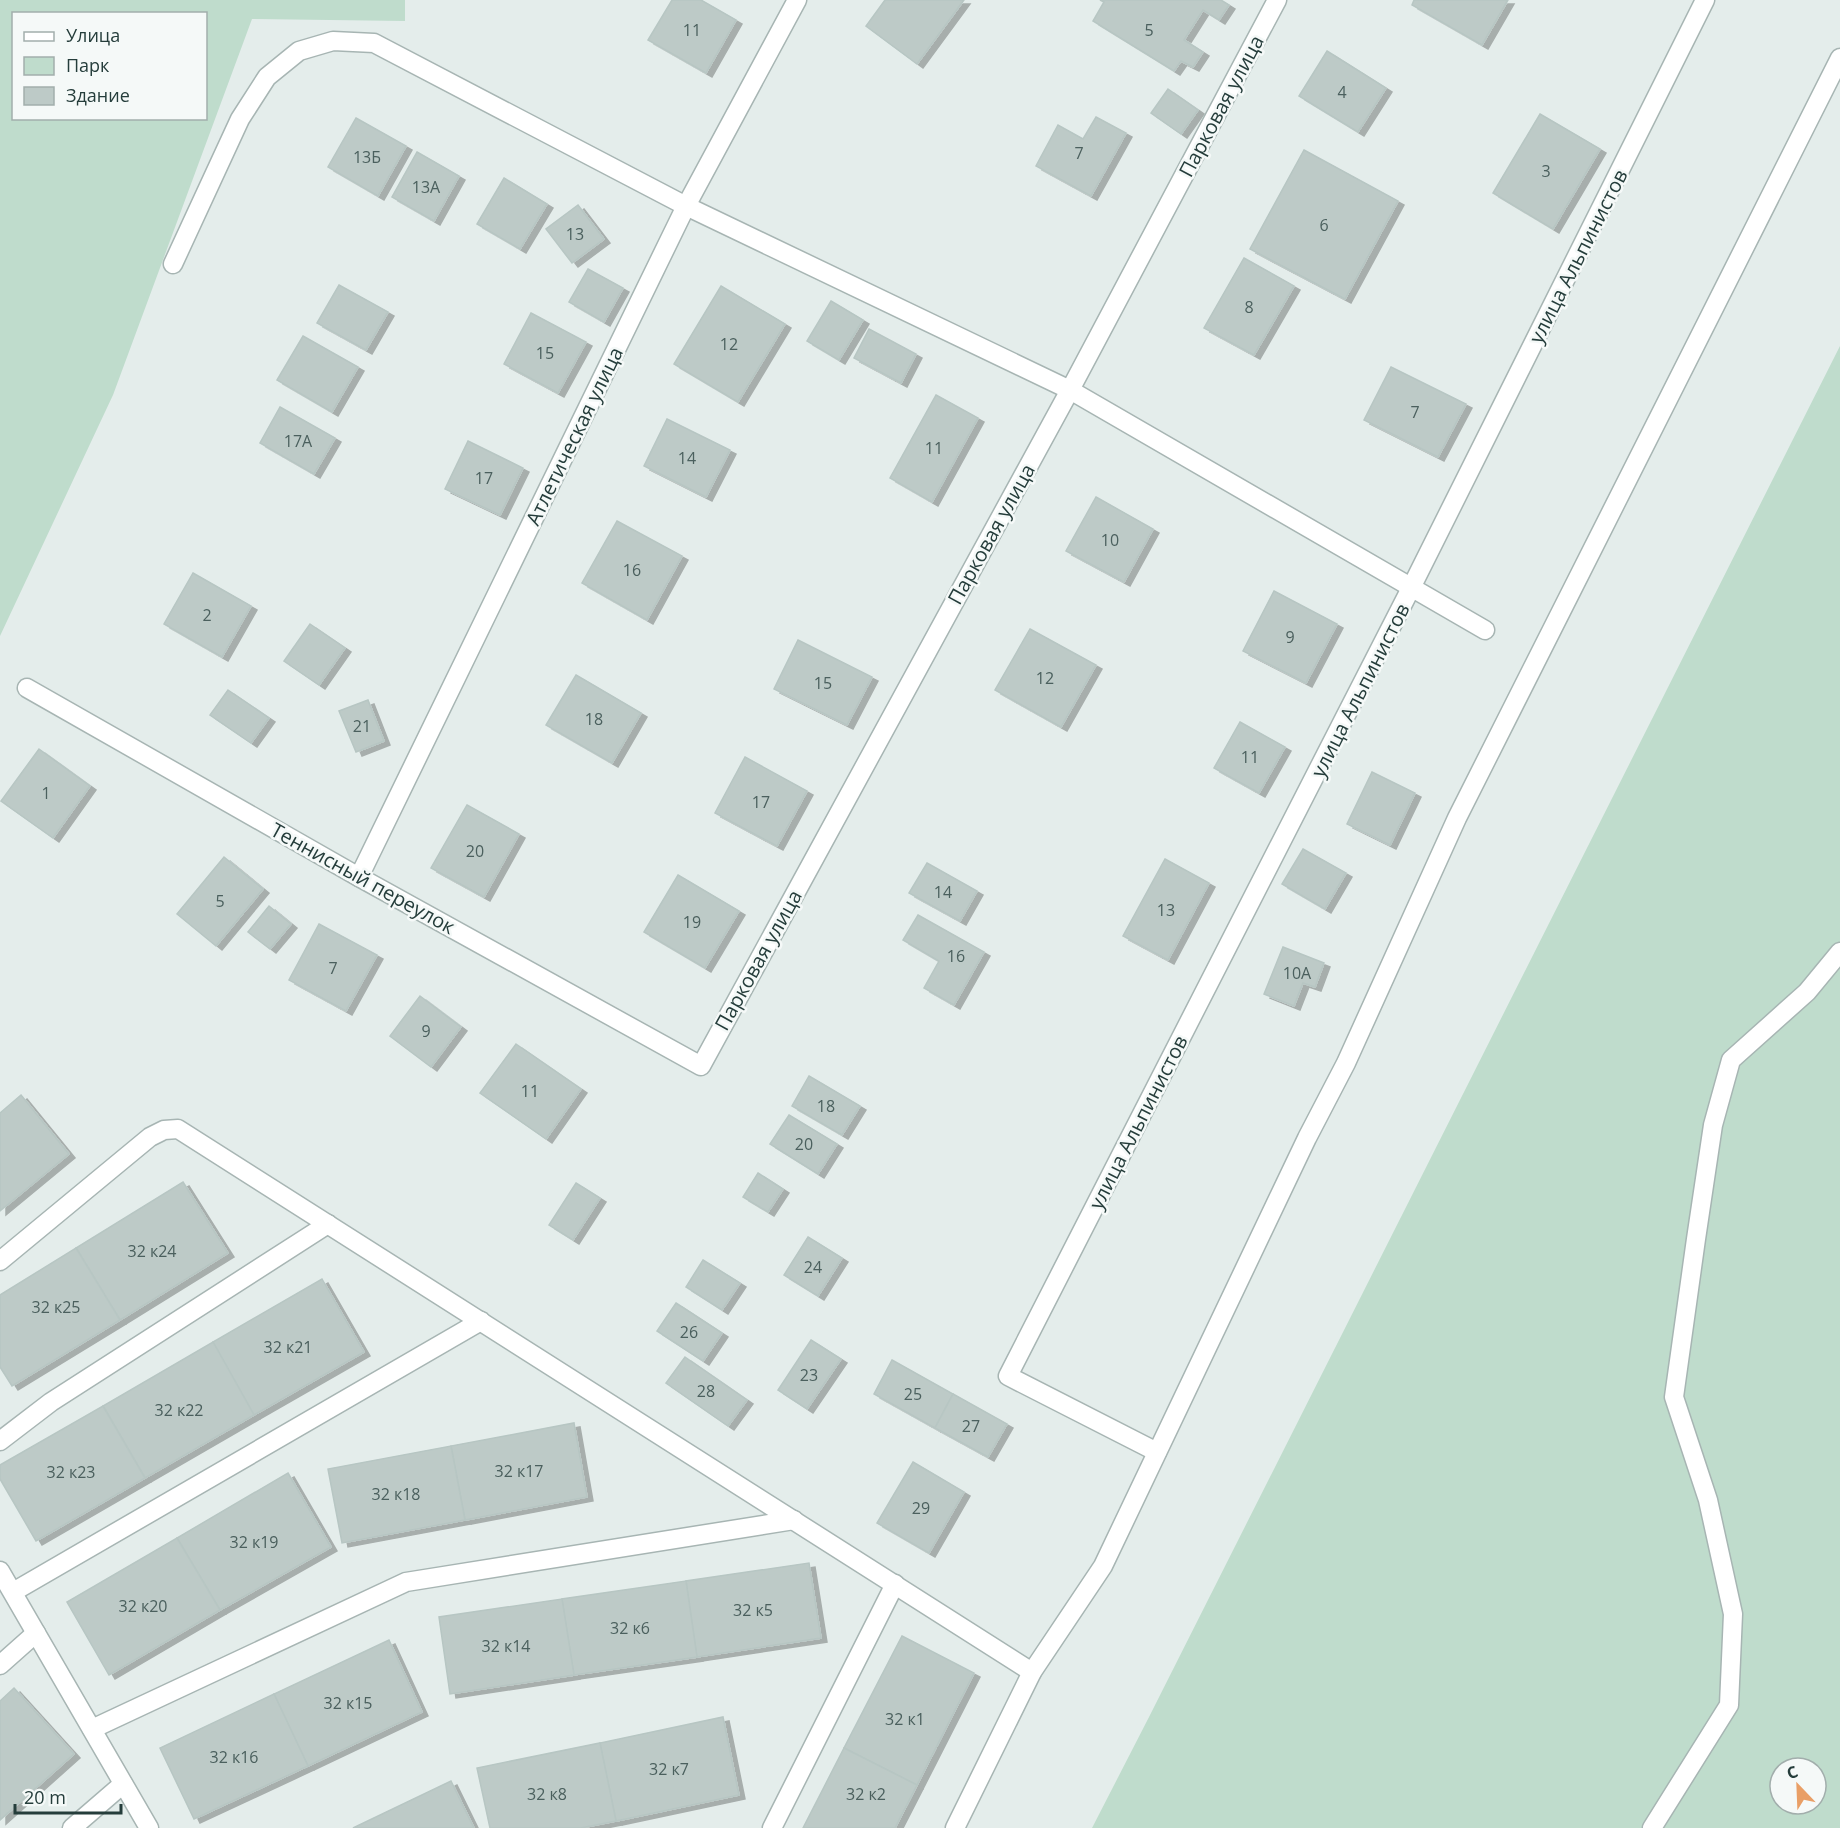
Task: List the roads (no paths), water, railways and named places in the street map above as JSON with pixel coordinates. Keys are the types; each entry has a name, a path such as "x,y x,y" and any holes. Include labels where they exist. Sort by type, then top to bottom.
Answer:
{"street":[{"name":"Атлетическая улица","path":"359,877 686,206 796,0"},
{"name":"Парковая улица","path":"701,1066 1070,390 1277,0"},
{"name":"улица Альпинистов","path":"1157,1452 1008,1377 1412,588 1705,0"},
{"path":"173,264 240,120 267,77 299,51 333,40 374,42 686,206 1070,390 1485,630"},
{"path":"955,1828 1032,1672 1102,1566 1307,1138 1346,1064 1457,818 1840,58"},
{"name":"Теннисный переулок","path":"27,688 359,877 701,1066"},
{"path":"1652,1828 1729,1705 1733,1614 1708,1500 1674,1397 1713,1125 1731,1060 1807,992 1840,952"},
{"path":"0,1261 150,1137 164,1130 178,1129 1032,1672"},
{"path":"0,1441 51,1402 328,1224"},
{"path":"13,1592 481,1321"},
{"path":"92,1729 406,1582 794,1520"},
{"path":"0,1571 149,1828"},
{"path":"769,1827 895,1584"},
{"path":"0,1665 36,1633"},
{"path":"72,1828 123,1784"}]}
